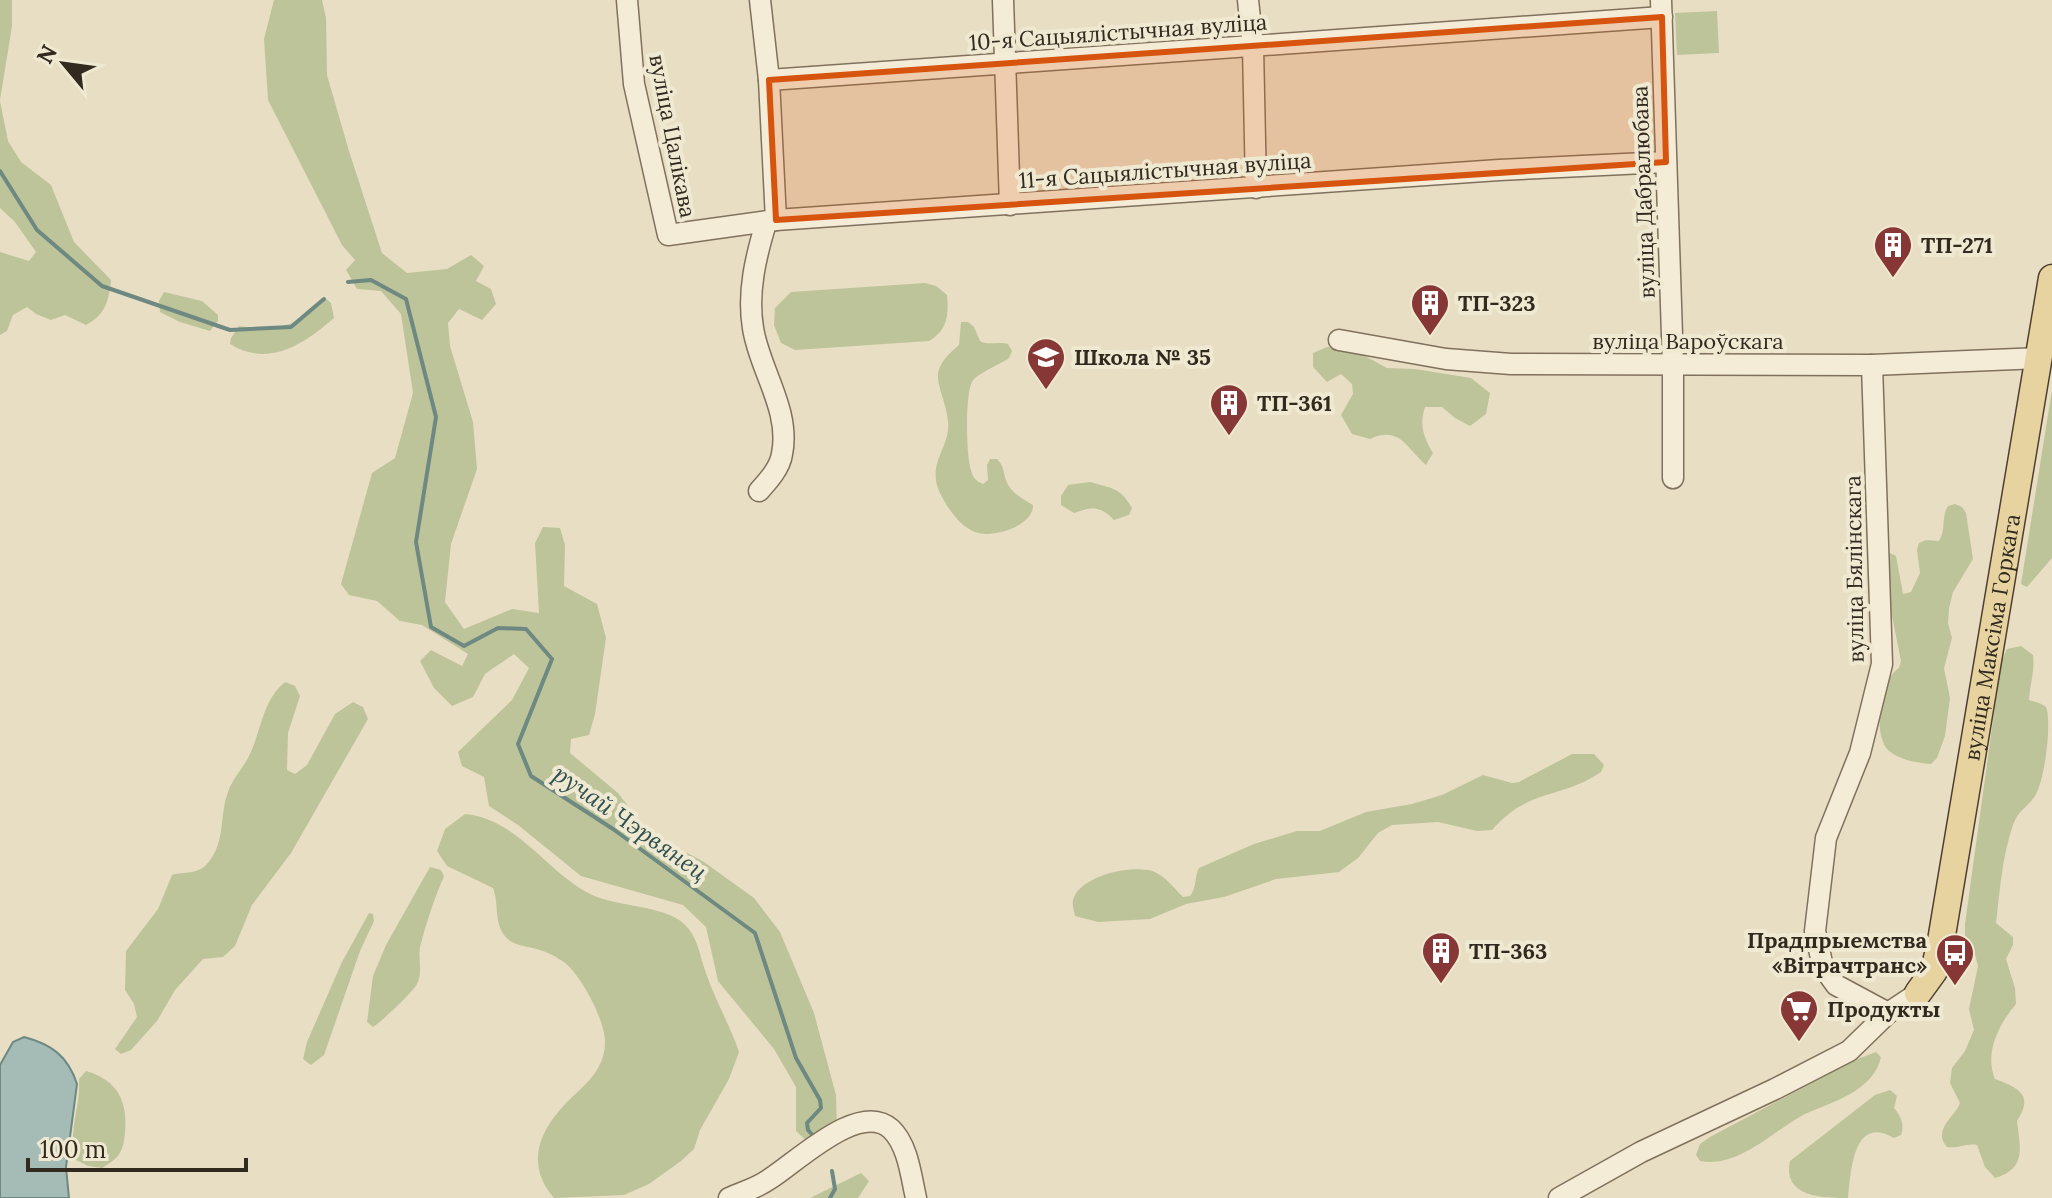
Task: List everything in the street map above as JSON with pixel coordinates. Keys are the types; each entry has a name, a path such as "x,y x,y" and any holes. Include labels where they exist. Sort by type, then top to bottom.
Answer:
{"main road":[{"name":"вуліца Максіма Горкага","path":"1918,993 1934,971 1941,941 2052,278"}],"street":[{"name":"вуліца Цалікава","path":"627,0 634,84 668,235"},
{"path":"759,491 771,477 782,455 782,420 753,327 754,265 771,222 769,80 760,0"},
{"path":"1003,0 1010,205"},
{"path":"1248,0 1253,47 1256,188"},
{"name":"10-я Сацыялістычная вуліца","path":"769,80 1253,47 1662,9"},
{"name":"вуліца Дабралюбава","path":"1662,9 1673,366 1673,478"},
{"name":"11-я Сацыялістычная вуліца","path":"668,235 771,222 1499,170 1666,162"},
{"name":"вуліца Вароўскага","path":"1339,340 1446,359 1511,364 1872,365 2040,358"},
{"name":"вуліца Бялінскага","path":"1872,365 1882,664 1860,753 1826,838 1815,931 1823,967 1836,985 1888,1013"},
{"path":"1559,1198 1641,1152 1849,1051 1888,1013 1918,993"},
{"path":"729,1198 766,1182 845,1127 869,1121 890,1129 906,1154 916,1198"}],"highlighted area":[{"path":"1662,17 1666,162 776,220 769,80"}],"green space":[{"path":"0,0 12,0 12,26 0,100"},
{"path":"274,0 322,0 326,18 327,75 382,253 407,273 447,269 471,255 484,266 476,281 491,289 496,304 482,320 459,309 448,323 450,346 473,422 477,469 451,544 445,602 464,629 512,609 539,613 535,543 543,527 560,528 565,545 564,586 597,604 606,638 589,735 571,739 570,753 618,793 648,832 704,862 754,898 780,932 814,1013 836,1095 837,1132 809,1143 796,1131 796,1087 774,1049 718,981 706,927 683,905 581,876 518,825 489,806 484,777 462,766 458,752 512,700 529,668 514,654 485,674 473,697 452,706 434,688 420,661 431,650 462,666 468,654 422,625 400,621 377,601 349,595 341,584 372,473 395,458 413,393 401,314 381,291 357,289 346,270 355,260 342,245 268,100 264,39"},
{"path":"1717,11 1719,53 1677,55 1675,13"},
{"path":"0,101 8,141 21,162 51,185 74,242 111,280 105,307 98,317 86,325 65,315 51,320 27,307 13,315 7,331 0,335 0,252 29,261 36,252 15,222 0,208"},
{"path":"925,283 936,286 947,295 948,303 943,327 929,341 795,350 781,343 774,325 775,308 791,292"},
{"path":"164,292 202,301 218,315 218,321 210,331 160,312 159,301"},
{"path":"324,297 331,303 334,318 298,344 285,350 258,354 230,344 239,326 267,330 293,323"},
{"path":"961,322 968,322 974,327 980,341 1008,344 1012,351 1009,358 972,382 967,412 969,463 974,477 983,484 988,480 987,465 990,459 997,459 1009,487 1033,505 1027,519 1020,525 991,534 975,532 964,525 945,503 936,481 937,463 948,430 938,372 948,355 959,345"},
{"path":"1327,347 1352,349 1387,368 1471,378 1490,393 1486,414 1470,426 1442,407 1425,407 1423,431 1433,453 1426,465 1402,440 1395,437 1380,435 1370,439 1352,434 1341,415 1353,394 1352,384 1341,374 1327,382 1313,367 1313,353"},
{"path":"2052,390 2052,558 2027,587 2021,584"},
{"path":"1090,482 1119,493 1132,508 1129,515 1114,520 1100,510 1091,508 1074,513 1061,505 1061,496 1068,485"},
{"path":"1955,504 1966,513 1973,559 1953,592 1949,608 1948,623 1952,638 1944,668 1950,698 1945,736 1937,758 1926,764 1892,753 1880,732 1883,695 1901,661 1883,571 1883,556 1890,553 1896,556 1903,594 1911,592 1920,573 1919,543 1939,541 1946,510"},
{"path":"2021,646 2033,655 2029,700 2046,707 2048,738 2039,788 2013,825 2000,886 1996,923 2013,937 2013,945 2006,959 2015,988 2016,1004 1995,1039 1992,1069 1995,1079 2017,1089 2024,1099 2024,1105 2017,1121 2020,1148 2017,1163 1995,1178 1985,1167 1977,1145 1947,1147 1942,1135 1960,1103 1950,1083 1952,1068 1965,1051 1974,1030 1969,1009 1978,966 1974,951 1965,939 1965,924 2001,662 2007,649"},
{"path":"285,682 295,686 300,696 288,733 287,770 295,774 307,765 335,714 353,702 363,707 368,719 291,853 252,905 235,946 223,957 203,959 175,990 157,1021 131,1050 121,1054 115,1049 137,1017 134,1004 125,990 126,951 158,909 172,875 199,870 213,856 220,838 230,787 250,754 272,698"},
{"path":"1572,754 1594,754 1604,765 1601,772 1572,787 1532,800 1506,816 1492,830 1477,831 1438,822 1392,825 1378,833 1358,858 1339,872 1276,879 1224,897 1186,904 1150,919 1098,922 1075,916 1073,902 1079,890 1086,883 1106,874 1139,869 1153,871 1183,897 1190,896 1199,868 1254,844 1297,831 1320,831 1366,812 1442,795 1483,775 1519,782"},
{"path":"465,814 502,826 580,888 597,897 670,915 688,928 695,939 739,1052 729,1079 700,1130 694,1149 649,1184 624,1195 554,1198 546,1187 538,1165 540,1143 551,1122 595,1073 604,1054 604,1033 591,999 571,968 548,953 508,939 499,924 493,888 447,866 437,851 445,829"},
{"path":"430,867 441,870 444,876 420,947 419,979 404,1000 373,1027 367,1022 373,976 386,945"},
{"path":"369,913 373,914 374,921 360,951 324,1055 311,1065 303,1059 307,1042 342,962"},
{"path":"1876,1052 1881,1057 1877,1069 1870,1079 1850,1094 1805,1114 1742,1154 1714,1162 1700,1161 1696,1155 1700,1144 1710,1137 1855,1060"},
{"path":"86,1071 113,1086 125,1112 122,1149 102,1168 76,1160 74,1150 79,1079"},
{"path":"1890,1090 1897,1096 1894,1108 1902,1121 1901,1135 1894,1138 1870,1133 1862,1139 1853,1161 1848,1198 1817,1196 1799,1189 1789,1173 1790,1161 1875,1095"},
{"path":"861,1173 869,1181 858,1198 810,1198"}],"water":[{"path":"24,1037 42,1043 57,1053 69,1066 77,1084 66,1167 69,1198 0,1198 0,1065 13,1042"}],"waterway":[{"name":"ручай Чэрвянец","path":"0,171 37,230 102,286 230,330 291,327 324,299"},
{"name":"ручай Чэрвянец","path":"348,282 371,280 406,299 436,417 416,542 431,627 464,646 498,628 526,629 552,659 518,744 531,776 613,829 755,933 796,1058 820,1100 821,1108 807,1123 808,1130 816,1139"},
{"name":"ручай Чэрвянец","path":"830,1198 835,1189 832,1171"}],"place":[{"name":"ТП-271","path":"1893,279"},
{"name":"ТП-323","path":"1430,337"},
{"name":"Школа № 35","path":"1046,391"},
{"name":"ТП-361","path":"1229,437"},
{"name":"ТП-363","path":"1441,985"},
{"name":"Прадпрыемства «Вітрачтранс»","path":"1955,987"},
{"name":"Продукты","path":"1799,1043"}]}
